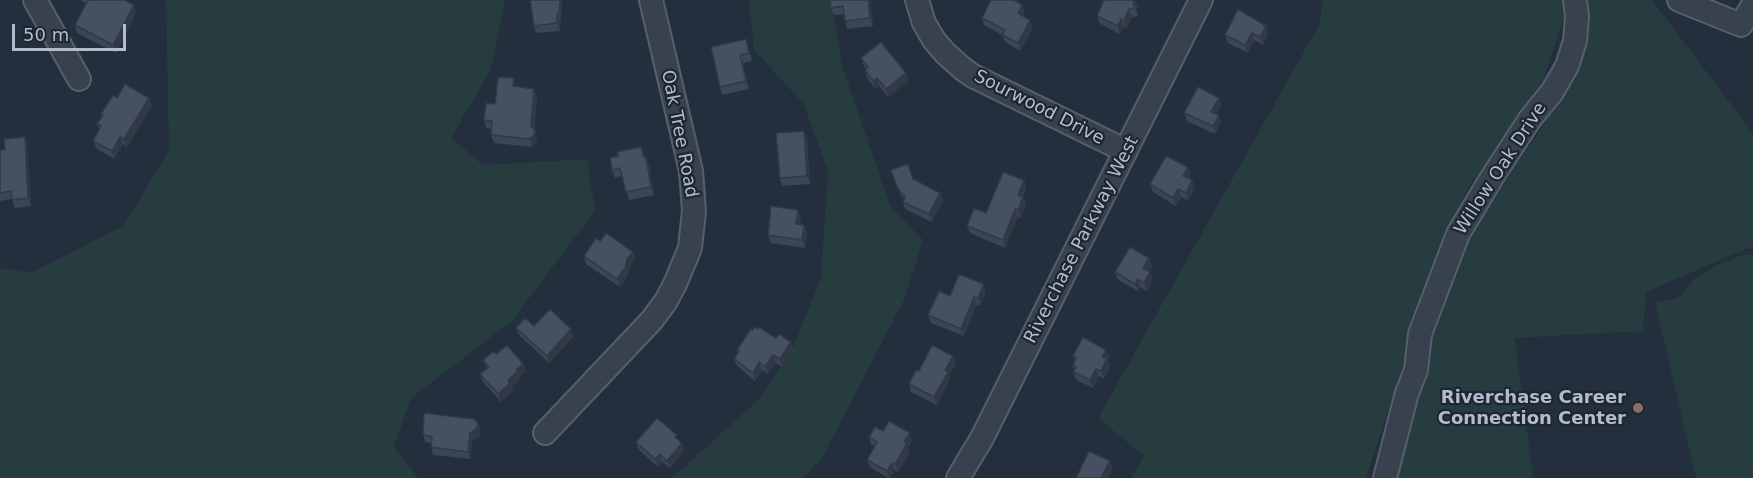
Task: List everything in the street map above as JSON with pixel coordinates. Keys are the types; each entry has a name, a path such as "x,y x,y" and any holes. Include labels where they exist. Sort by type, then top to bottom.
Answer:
{"street":[{"path":"35,0 79,79"},
{"name":"Oak Tree Road","path":"545,433 652,320 666,301 690,249 694,211 690,171 651,0"},
{"name":"Sourwood Drive","path":"917,0 924,23 934,40 968,73 1126,151"},
{"name":"Riverchase Parkway West","path":"958,478 982,438 1201,0"},
{"name":"Willow Oak Drive","path":"1385,478 1407,393 1416,369 1420,334 1458,234 1491,179 1567,66 1575,41 1577,17 1575,0"},
{"path":"1679,0 1741,25 1753,5"}],"green space":[{"path":"166,0 505,0 491,69 451,138 483,165 587,159 595,211 511,322 411,398 394,447 418,478 0,478 0,268 31,273 123,226 169,150"},
{"path":"749,0 831,0 842,65 890,206 923,240 904,300 823,456 804,478 672,478 758,400 792,350 821,278 828,172 804,104 754,50"},
{"path":"1323,0 1562,0 1563,20 1542,83 1466,191 1408,351 1366,478 1131,478 1144,456 1098,418 1320,23"},
{"path":"1588,0 1652,0 1753,133 1753,246 1646,292 1643,331 1515,338 1533,478 1390,478 1432,327 1469,237 1575,77 1588,23"},
{"path":"1743,255 1753,255 1753,478 1696,478 1655,302 1677,299 1695,279 1717,265"}],"building":[{"path":"88,0 124,0 134,5 113,45 75,25"},
{"path":"530,0 560,0 557,23 534,26"},
{"path":"830,0 868,0 870,18 845,21 843,6 831,8"},
{"path":"991,0 1014,0 1022,5 1018,13 1030,20 1018,43 1002,35 1005,30 982,18"},
{"path":"1104,0 1134,0 1135,8 1129,9 1118,26 1097,16"},
{"path":"1238,9 1266,26 1260,37 1252,33 1245,45 1225,35"},
{"path":"746,39 749,53 740,55 746,81 720,87 711,47"},
{"path":"881,42 906,73 886,89 877,78 873,81 865,70 868,67 861,58"},
{"path":"498,77 514,78 513,86 534,89 531,126 535,130 530,139 491,135 492,121 484,120 486,103 495,104"},
{"path":"125,84 149,98 124,139 120,137 112,151 93,141 101,126 97,124 103,115 101,114 113,95 117,98"},
{"path":"1198,87 1219,98 1211,112 1219,115 1213,126 1184,113"},
{"path":"804,131 807,176 780,178 776,133"},
{"path":"25,137 28,198 12,200 11,191 0,193 0,150 5,149 4,139"},
{"path":"641,147 644,158 646,157 651,187 626,192 620,168 612,170 610,158 618,156 617,152"},
{"path":"1166,156 1188,167 1183,176 1192,180 1186,193 1178,189 1173,198 1150,184"},
{"path":"908,164 913,179 940,193 929,214 903,202 905,197 897,187 891,170"},
{"path":"1003,172 1024,180 1018,195 1023,197 1018,210 1015,209 1003,240 967,226 974,208 986,213"},
{"path":"771,206 798,210 796,224 804,225 802,240 768,235"},
{"path":"606,233 633,252 617,279 584,256 596,238 600,241"},
{"path":"1130,247 1149,258 1143,268 1150,272 1144,283 1138,279 1135,284 1115,272"},
{"path":"959,274 984,284 978,298 974,297 961,329 928,315 939,291 950,296"},
{"path":"550,309 571,329 547,356 516,328 525,318 534,326"},
{"path":"755,327 758,329 759,327 776,338 779,334 791,342 780,359 773,355 765,367 759,362 753,373 734,359 739,351 737,350 751,329"},
{"path":"1083,337 1106,350 1102,357 1107,359 1101,371 1096,369 1090,380 1073,372 1076,367 1073,366 1076,358 1073,356"},
{"path":"507,345 523,364 508,380 510,383 498,394 480,374 489,367 483,360 494,351 496,354"},
{"path":"932,345 953,356 945,370 948,372 934,397 909,384 916,370 919,371"},
{"path":"424,413 474,419 478,423 477,428 470,433 468,452 431,447 432,437 423,434"},
{"path":"657,418 677,435 675,437 682,443 667,461 660,454 655,459 636,442"},
{"path":"889,421 910,433 904,442 907,444 895,464 892,463 887,471 867,460 877,442 869,437 875,427 883,431"},
{"path":"1089,451 1110,461 1101,478 1076,478"}],"place":[{"name":"Riverchase Career Connection Center","path":"1638,408"}]}
